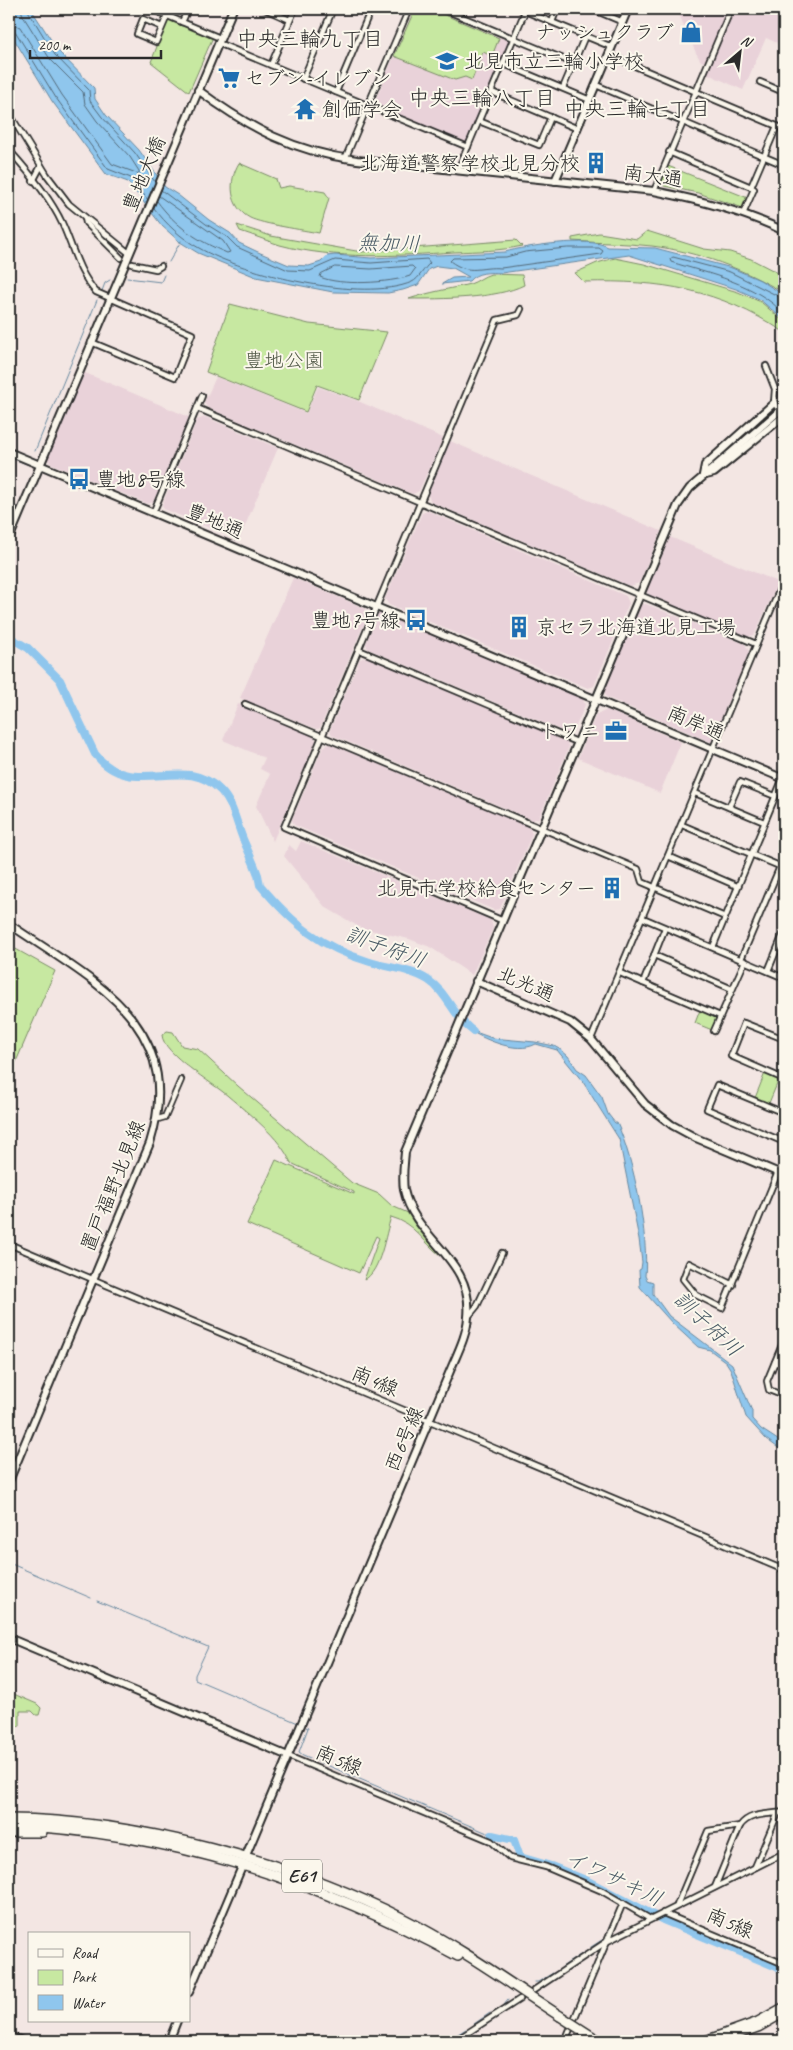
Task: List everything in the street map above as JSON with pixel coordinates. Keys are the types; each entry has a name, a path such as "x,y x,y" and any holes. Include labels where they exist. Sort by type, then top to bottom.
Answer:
{"highway":[{"path":"9,1815 39,1819"},
{"name":"E61","path":"9,1819 39,1819 112,1828 179,1841 254,1860 297,1874 367,1901 403,1918 477,1961 599,2041"},
{"name":"E61","path":"9,1825 48,1827 110,1835 179,1847 294,1880 366,1909 425,1939 539,2002"},
{"path":"9,1832 110,1835"}],"main road":[{"path":"704,2041 757,2022 784,2007"},
{"path":"720,2041 759,2027 784,2012"}],"street":[{"path":"151,9 161,11 167,16 271,65 468,148"},
{"path":"182,22 188,9"},
{"path":"198,90 233,9"},
{"path":"265,9 290,20"},
{"path":"271,65 295,9"},
{"path":"304,78 333,9"},
{"path":"336,92 371,9"},
{"path":"345,159 409,9"},
{"path":"443,9 573,64"},
{"path":"552,22 558,9"},
{"path":"592,9 623,22"},
{"path":"555,181 628,9"},
{"path":"654,191 731,9"},
{"path":"458,170 504,64 524,10 612,47"},
{"path":"162,27 143,19 137,34 156,42 167,16"},
{"path":"563,88 585,36"},
{"path":"609,55 784,129"},
{"path":"504,64 590,100"},
{"path":"760,82 781,91 784,82"},
{"path":"596,85 784,165"},
{"name":"豊地大橋","path":"129,251 198,90"},
{"name":"南大通","path":"198,90 243,122 274,138 316,153 345,159 654,191 696,199 743,214 784,232"},
{"path":"492,92 578,129"},
{"path":"9,113 41,166 69,204 129,251 9,539"},
{"path":"479,121 538,145 551,117"},
{"path":"751,187 777,126"},
{"path":"9,150 50,201 62,222 85,280 96,292 192,334 174,377 91,342"},
{"path":"669,152 754,189 743,214"},
{"path":"34,181 41,166"},
{"path":"85,217 86,223 121,258"},
{"path":"132,264 156,268 161,266"},
{"path":"501,920 284,827 497,320 518,315 521,309"},
{"path":"766,366 781,410"},
{"path":"153,513 202,396"},
{"path":"197,408 756,644"},
{"path":"703,476 781,410"},
{"path":"703,476 706,465 781,410"},
{"path":"9,452 40,466"},
{"name":"豊地通","path":"40,466 595,698"},
{"name":"北光通","path":"703,476 690,488 678,505 476,981 546,1009 570,1022 592,1039 645,1104 672,1125 696,1138 782,1173"},
{"path":"592,1039 784,579"},
{"path":"359,650 577,742"},
{"name":"南岸通","path":"595,698 783,778"},
{"path":"245,704 321,738 638,869 642,882 725,917"},
{"path":"712,947 783,778"},
{"path":"729,807 740,782 775,796"},
{"path":"695,793 764,822"},
{"path":"682,825 782,867"},
{"path":"668,856 737,886"},
{"path":"714,1031 782,867 784,857"},
{"path":"643,918 784,978"},
{"name":"置戸福野北見線","path":"9,924 106,990 132,1016 149,1046 159,1087 158,1119 150,1143 9,1481"},
{"path":"643,983 665,928"},
{"path":"768,971 784,932"},
{"path":"654,955 732,990"},
{"path":"620,973 720,1016"},
{"name":"西6号線","path":"247,1853 464,1336 468,1317 468,1299 460,1273 450,1258 415,1217 404,1190 403,1175 405,1152 476,981"},
{"path":"784,1039 744,1023 731,1056 784,1079"},
{"path":"158,1119 165,1117 181,1080"},
{"path":"784,1114 717,1085 707,1109 784,1142"},
{"path":"732,1285 689,1262 682,1278 696,1295 722,1308 782,1173"},
{"name":"南4線","path":"9,1244 784,1570"},
{"path":"468,1317 477,1306 502,1253"},
{"path":"784,1340 767,1381 769,1390 784,1396"},
{"path":"775,1362 784,1366"},
{"name":"南5線","path":"9,1638 491,1842 515,1860 546,1867 653,1917"},
{"path":"715,1887 740,1826 745,1819 752,1816 784,1812"},
{"path":"755,1867 778,1813"},
{"path":"677,1905 708,1831 740,1826"},
{"path":"534,1990 606,1942 784,1853"},
{"path":"190,1990 241,1868"},
{"path":"565,2041 623,1902"},
{"name":"南5線","path":"663,1913 784,1964"},
{"path":"456,2041 520,1999"},
{"path":"169,2041 177,2022"},
{"path":"9,2034 25,2041"}],"shaded area":[{"name":"北見市立三輪小学校","path":"414,9 434,9 510,41 466,143 374,104"},
{"path":"680,9 784,9 784,46 766,38 743,90 706,73 709,64 701,61 696,53 678,12"},
{"path":"83,372 189,417 153,502 148,504 50,463 47,458"},
{"path":"216,377 306,413 318,387 358,401 443,438 419,491 413,494 208,408 204,403"},
{"path":"205,417 278,448 239,540 164,509 162,505 197,420"},
{"path":"450,441 661,531 639,583 630,586 431,502 428,495"},
{"path":"428,511 626,596 629,603 594,686 588,688 389,605 385,599 422,513"},
{"path":"670,537 778,582 755,634 748,637 649,595 646,590"},
{"path":"293,578 364,608 368,614 320,728 317,729 240,698"},
{"path":"646,604 745,644 749,652 711,742 606,697 604,689 639,605"},
{"path":"382,613 583,699 585,705 574,731 568,733 368,649 366,644 378,614"},
{"path":"366,657 566,741 569,747 539,818 533,820 332,735 330,730 360,659"},
{"path":"238,704 314,736 316,741 273,841 256,806 270,774 260,769 265,758 223,740"},
{"path":"607,710 681,742 660,793 578,758 596,715"},
{"path":"330,744 529,827 532,834 500,909 494,910 294,825 292,820 323,747"},
{"path":"301,841 491,920 493,928 472,975 430,947 409,939 361,928 325,907 284,856 289,845 296,851"}],"green space":[{"path":"415,9 431,9 499,38 492,56 483,52 472,80 465,77 455,80 394,56"},
{"path":"168,18 213,37 189,92 151,62"},
{"path":"239,163 276,179 279,188 289,186 325,192 329,198 319,233 264,222 250,218 243,213 234,201 232,193 233,178"},
{"path":"668,166 748,198 743,208 698,193 664,186 661,182"},
{"path":"237,225 271,236 362,252 516,240 522,246 505,249 411,255 345,255 301,250 280,245 240,231"},
{"path":"647,231 704,249 730,252 751,259 784,276 784,293 737,269 687,252 632,244 572,241 572,238 599,233 637,239"},
{"path":"615,258 644,264 738,292 761,302 784,322 784,332 760,317 736,306 688,290 639,283 584,282 575,273 597,263"},
{"path":"491,274 522,275 524,285 512,290 484,296 409,299 470,284"},
{"name":"豊地公園","path":"230,304 309,324 387,332 359,400 317,385 306,412 206,372"},
{"path":"12,947 55,971 9,1078 9,955"},
{"path":"700,1010 717,1017 712,1030 695,1023"},
{"path":"167,1031 173,1032 182,1046 198,1049 238,1086 352,1183 379,1194 392,1206 408,1213 444,1255 440,1255 434,1250 412,1228 391,1217 382,1252 375,1269 364,1280 379,1238 376,1236 359,1273 247,1224 276,1160 354,1194 354,1192 291,1163 286,1153 263,1126 171,1051 162,1035"},
{"path":"765,1073 779,1079 769,1103 755,1098"},
{"path":"9,1692 37,1704 41,1708 39,1715 32,1711 20,1711 20,1726 9,1729"}],"water":[{"path":"9,9 31,9 59,52 94,88 95,99 106,115 139,150 165,187 209,220 230,233 239,243 289,265 309,266 321,262 327,256 335,255 371,258 505,252 527,247 573,242 587,242 608,247 655,248 732,268 760,280 784,295 784,320 759,299 736,289 629,255 501,273 483,273 469,281 442,284 452,278 469,277 453,268 437,266 429,269 418,285 388,293 333,292 256,277 198,253 180,242 162,226 128,182 106,174 52,101 9,31"},
{"name":"訓子府川","path":"466,1024 478,1033 492,1038 535,1042 554,1046 568,1056 577,1069 586,1075 602,1097 608,1114 617,1123 629,1157 639,1198 645,1240 645,1276 647,1280 653,1282 653,1294 669,1316 732,1364 752,1411 752,1419 761,1429 784,1444 784,1452 766,1439 746,1417 731,1370 726,1362 710,1350 698,1347 672,1323 640,1287 639,1270 641,1269 642,1262 639,1239 619,1139 583,1082 557,1050 536,1044 519,1048 499,1044 464,1027"}],"waterway":[{"path":"169,262 181,241"},
{"path":"127,278 161,282 164,275"},
{"path":"102,291 105,283 110,280"},
{"path":"35,451 97,300"},
{"path":"9,457 29,465"},
{"path":"9,470 9,475"},
{"path":"9,504 16,507 9,523"},
{"name":"訓子府川","path":"9,637 28,648 60,680 95,754 110,768 125,774 142,776 191,775 206,780 221,791 229,802 258,875 260,885 296,923 322,941 352,956 414,973 428,980 435,985 466,1026 473,1031"},
{"name":"イワサキ川","path":"9,1563 91,1598"},
{"name":"イワサキ川","path":"97,1601 208,1647 195,1675 195,1679 298,1723"},
{"name":"イワサキ川","path":"306,1727 308,1728 299,1752 303,1755 492,1835"},
{"name":"イワサキ川","path":"492,1835 514,1840 520,1857 551,1866 588,1881 663,1920 784,1970"},
{"path":"591,1947 602,1940"},
{"path":"562,1967 583,1953"},
{"path":"535,1982 553,1973"},
{"path":"504,2005 508,2000"},
{"path":"474,2024 490,2013"},
{"path":"447,2041 466,2029"}],"place":[{"name":"ナッシュクラブ","path":"691,32"},
{"name":"北見市立三輪小学校","path":"447,61"},
{"name":"セブン-イレブン","path":"229,78"},
{"name":"創価学会","path":"305,109"},
{"name":"北海道警察学校北見分校","path":"596,163"},
{"name":"豊地8号線","path":"79,479"},
{"name":"豊地7号線","path":"416,620"},
{"name":"京セラ北海道北見工場","path":"519,627"},
{"name":"トワニ","path":"616,731"},
{"name":"北見市学校給食センター","path":"612,888"}],"district":[{"name":"中央三輪九丁目","path":"310,39"},
{"name":"中央三輪八丁目","path":"482,98"},
{"name":"中央三輪七丁目","path":"637,109"}],"water label":[{"name":"無加川","path":"389,243"}]}
